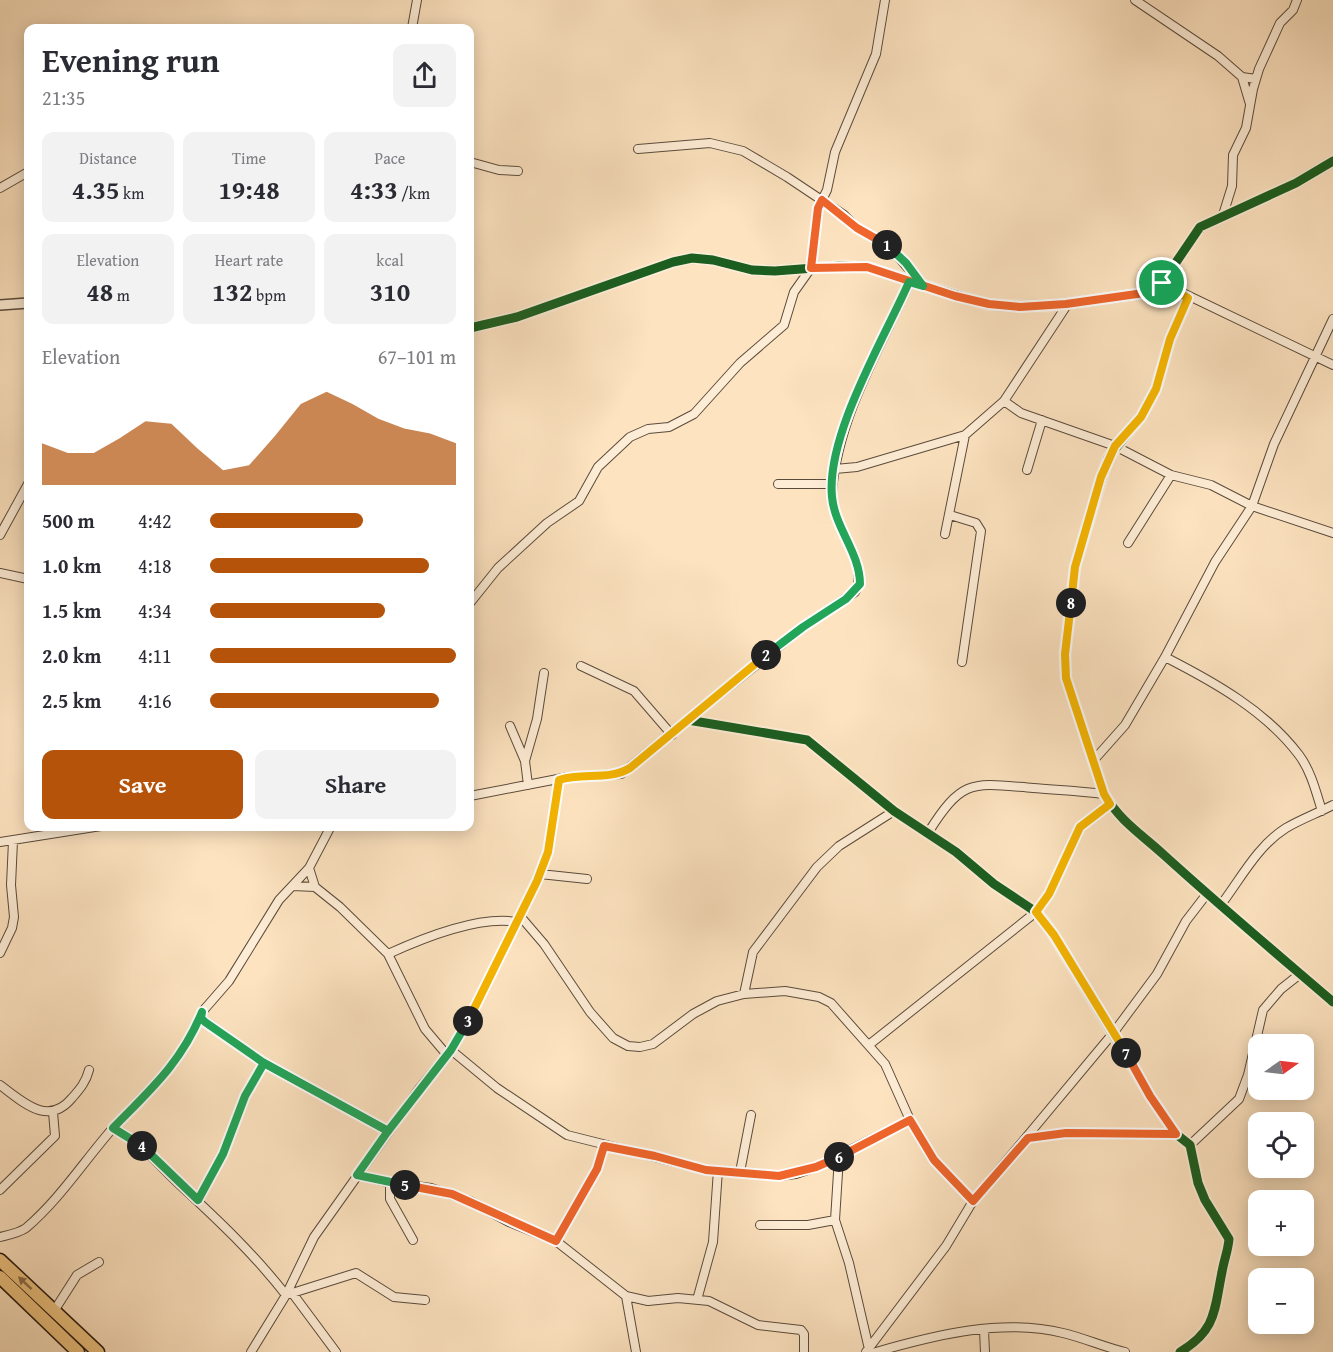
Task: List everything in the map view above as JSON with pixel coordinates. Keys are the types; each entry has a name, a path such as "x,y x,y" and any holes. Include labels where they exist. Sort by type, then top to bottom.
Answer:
{"highway":[{"path":"0,1260 98,1352"},
{"path":"0,1277 78,1352"}],"street":[{"path":"413,24 417,0"},
{"path":"474,598 498,568 547,523 579,501 598,467 630,437 648,429 669,427 694,414 740,363 780,330 788,316 794,292 811,268 818,208 831,177 835,152 876,54 885,0"},
{"path":"1135,0 1218,56 1242,77 1256,79"},
{"path":"1222,214 1232,186 1233,155 1246,128 1256,79 1280,23 1293,10 1297,0"},
{"path":"1242,77 1250,106"},
{"path":"638,149 710,143 727,146 761,161 822,200 857,228 891,248 923,286"},
{"path":"474,326 517,317 673,262 692,258 713,260 752,270 867,267 909,282 989,304 1020,307 1066,304 1144,293 1162,283 1200,227 1222,214 1296,183 1333,161"},
{"path":"474,163 498,170 518,171"},
{"path":"0,188 24,174"},
{"path":"474,795 568,777 621,774 803,627 855,592 860,584 860,573 836,518 832,496 835,469 847,419 909,282"},
{"path":"1162,283 1188,298 1313,357 1333,364"},
{"path":"1188,298 1170,339 1156,389 1141,417 1115,446 1101,477 1075,567 1065,654 1066,678 1070,697 1104,794 1127,826 1163,854 1206,895 1333,1002"},
{"path":"0,305 24,303"},
{"path":"835,469 878,462 964,435 1004,401 1066,304"},
{"path":"1093,761 1125,725 1165,657 1215,562 1252,506 1274,444 1313,357 1333,319"},
{"path":"1004,401 1021,412 1115,446 1171,474 1211,485 1252,506 1333,533"},
{"path":"1027,470 1042,420"},
{"path":"945,534 964,435"},
{"path":"1128,543 1171,474"},
{"path":"778,484 833,484"},
{"path":"0,535 24,491"},
{"path":"950,515 976,523 981,531 962,662"},
{"path":"0,573 24,578"},
{"path":"1165,657 1231,694 1279,734 1300,756 1310,774 1322,811"},
{"path":"581,666 634,691 672,735"},
{"path":"525,761 537,719 544,674"},
{"path":"688,720 807,740 894,812 928,833 1036,912 1054,935 1114,1032 1150,1096 1176,1134 1190,1145 1205,1200 1229,1239 1217,1306 1209,1326 1192,1348 1180,1352"},
{"path":"510,726 525,761 528,785"},
{"path":"251,1352 290,1292 314,1237 388,1131 449,1053 540,874 555,818 559,780"},
{"path":"928,833 954,798 981,784 1104,794"},
{"path":"870,1044 1036,912 1049,894 1080,827 1110,804"},
{"path":"1220,906 1262,849 1274,837 1287,827 1333,805"},
{"path":"744,994 753,952 817,867 839,846 894,812"},
{"path":"0,842 58,831"},
{"path":"0,1237 23,1230 56,1199 113,1128 169,1071 190,1041 202,1012 228,981 279,900 309,868 328,831"},
{"path":"0,953 12,928 14,916 11,885 13,841"},
{"path":"309,868 315,887 340,907 387,954 425,1029 449,1053 546,1123 567,1135 604,1146 718,1170 788,1175 839,1157 910,1120"},
{"path":"540,874 586,879"},
{"path":"293,886 315,887"},
{"path":"870,1351 939,1256 973,1201 1028,1138 1114,1032 1157,974 1186,921 1206,895"},
{"path":"387,954 409,944 483,922 519,919 544,944 590,1012 613,1038 628,1046 653,1044 717,1001 744,994 785,991 819,997 831,1004 870,1044 885,1064 910,1120 934,1160 973,1201"},
{"path":"1190,1145 1239,1099 1248,1075 1263,1010 1281,989 1300,974"},
{"path":"202,1012 201,1018 205,1022 264,1063 388,1131"},
{"path":"198,1200 223,1154 245,1096 264,1063"},
{"path":"0,1085 35,1109 52,1112 61,1110 68,1103 86,1081 89,1070"},
{"path":"0,1190 55,1136 52,1112"},
{"path":"740,1172 751,1115"},
{"path":"113,1128 141,1145 257,1258 290,1292 336,1352"},
{"path":"1028,1138 1066,1133 1176,1134"},
{"path":"556,1241 593,1178 604,1146"},
{"path":"839,1157 835,1220 849,1263 870,1351"},
{"path":"697,1300 713,1242 718,1170"},
{"path":"357,1175 452,1194 556,1241 626,1296 648,1301 678,1298 709,1301 758,1326 801,1329 804,1334 804,1352"},
{"path":"390,1183 390,1199 412,1239"},
{"path":"760,1224 808,1225 835,1220"},
{"path":"54,1311 77,1275 99,1262"},
{"path":"290,1292 356,1273 394,1297 425,1300"},
{"path":"626,1296 636,1352"},
{"path":"870,1351 921,1338 1015,1327 1063,1333 1125,1352"},
{"path":"984,1330 985,1352"}],"cycle path":[{"path":"474,327 517,317 673,262 692,258 713,260 752,270 867,267 989,305 1049,306 1144,293 1162,283 1200,227 1296,183 1333,161"},
{"path":"1188,298 1170,340 1156,389 1141,417 1108,458 1075,567 1065,654 1066,678 1104,794 1110,804 1131,827 1333,1002"},
{"path":"688,720 807,740 894,811 956,852 994,884 1036,912 1046,923 1150,1096 1176,1134 1190,1145 1198,1183 1205,1200 1229,1239 1212,1318 1201,1336 1180,1352"}],"route":[{"path":"1162,283 1155,289 1144,293 1066,304 1020,307 989,304 955,296 909,282 867,267 811,268 815,224 822,200 844,215 857,228 891,248 906,263 923,286 909,282 864,377 847,419 838,452 832,496 836,518 860,573 860,584 855,592 803,627 754,665 672,735 621,774 568,777 559,780 548,852 537,881 496,966 451,1050 388,1131 264,1063 245,1096 223,1154 198,1200 179,1185 149,1152 132,1138 113,1128 169,1071 190,1041 202,1012 201,1018 205,1022 264,1063 292,1077 388,1131 357,1175 452,1194 509,1222 556,1241 597,1169 604,1146 655,1156 706,1170 779,1176 796,1174 816,1167 910,1120 934,1160 973,1201 1028,1138 1066,1133 1176,1134 1150,1096 1114,1032 1054,935 1036,912 1049,894 1080,827 1110,804 1104,794 1070,697 1065,654 1075,567 1101,477 1115,446 1141,417 1156,389 1170,339 1188,298 1162,283"}]}
